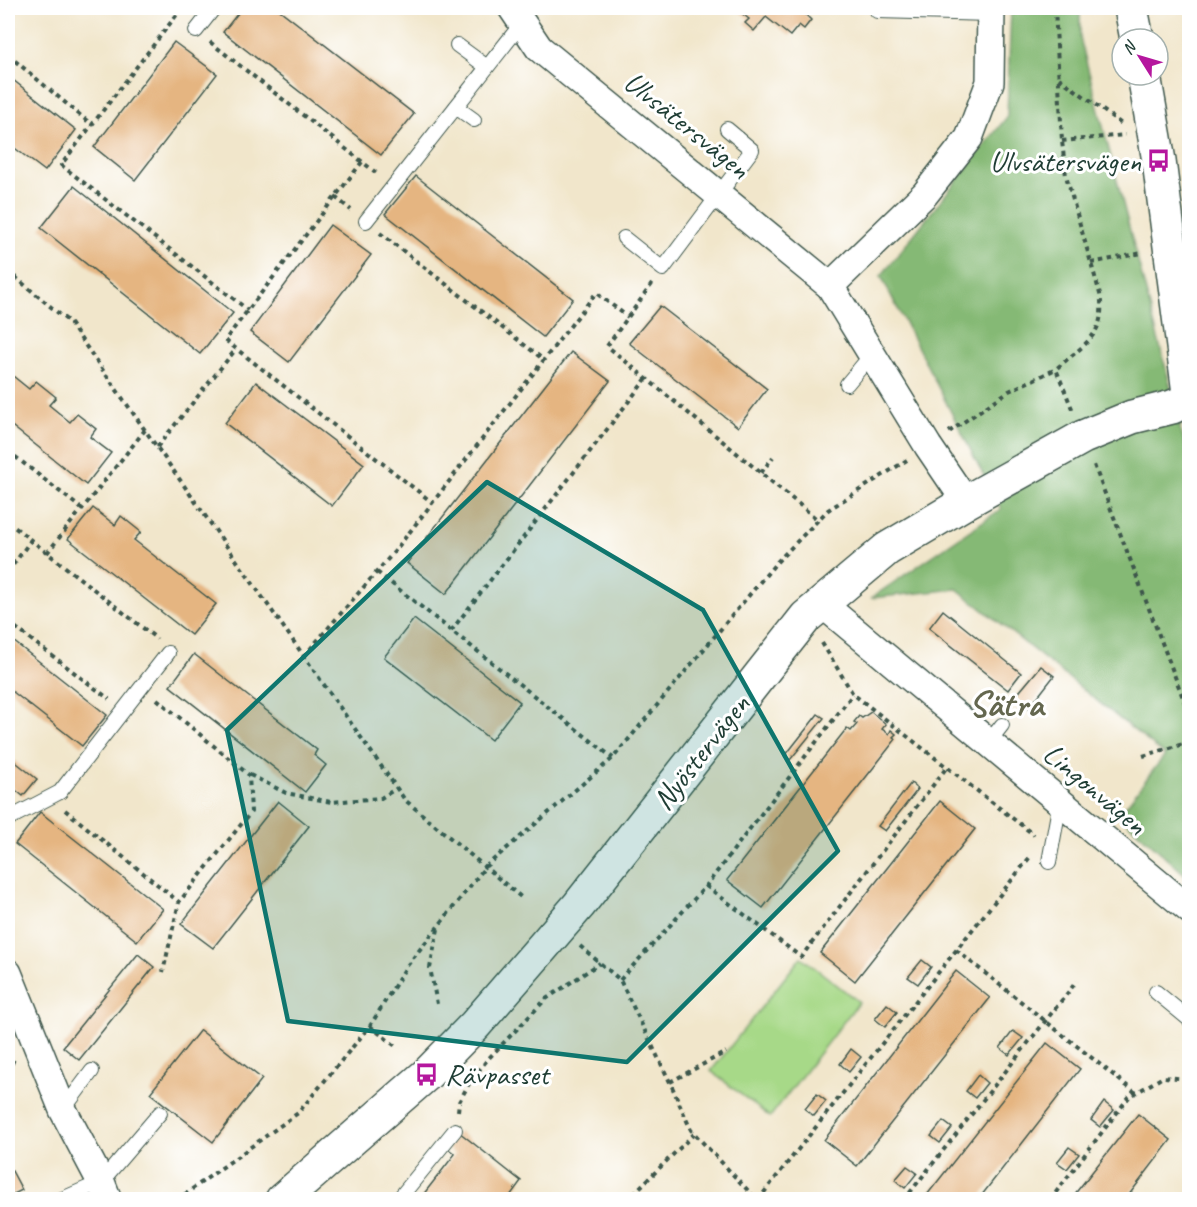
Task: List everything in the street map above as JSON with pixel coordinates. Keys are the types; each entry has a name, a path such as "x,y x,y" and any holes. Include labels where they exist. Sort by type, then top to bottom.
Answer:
{"street":[{"path":"1131,8 1135,27"},
{"path":"830,286 925,194 969,138 990,82 991,11"},
{"name":"Ulvsätersvägen","path":"517,15 539,48 830,286 928,446 966,502"},
{"path":"1146,87 1159,161 1189,400"},
{"name":"Nyöstervägen","path":"290,1197 427,1074 475,1025 579,905 813,610 887,549 966,502 1083,437 1132,417 1172,407 1189,400"},
{"name":"Lingonvägen","path":"813,610 995,734 1058,813 1190,910"},
{"path":"8,973 63,1110 104,1191"}],"lane":[{"path":"195,31 214,8"},
{"path":"878,8 877,11 991,11"},
{"path":"366,221 487,67 517,15"},
{"path":"457,45 487,67"},
{"path":"456,107 474,120"},
{"path":"624,238 663,269 752,150 727,129"},
{"path":"847,384 872,354"},
{"path":"8,819 60,792 168,653"},
{"path":"1049,862 1058,813"},
{"path":"1156,992 1190,1020"},
{"path":"63,1110 92,1071"},
{"path":"60,1200 104,1191 160,1113"},
{"path":"398,1200 455,1130"}],"path":[{"path":"182,8 61,165 248,310"},
{"path":"177,1200 298,1113 370,1026 406,967 486,866 613,758 776,563 828,510 1009,391 1056,369 1097,332 1103,312 1100,294 1066,176 1055,8"},
{"path":"176,16 393,186"},
{"path":"8,55 92,125"},
{"path":"1058,78 1126,128"},
{"path":"1062,141 1135,135"},
{"path":"362,162 225,340 432,503"},
{"path":"335,197 544,360"},
{"path":"663,269 607,346 818,520"},
{"path":"8,271 69,321 405,800 522,898"},
{"path":"304,657 377,572 596,293 628,318"},
{"path":"157,447 236,349"},
{"path":"1056,369 1190,716"},
{"path":"452,631 646,379"},
{"path":"47,553 145,430"},
{"path":"8,451 82,509"},
{"path":"761,473 773,457"},
{"path":"8,522 160,641 168,653"},
{"path":"8,572 31,540"},
{"path":"377,572 613,758"},
{"path":"813,610 852,694 1042,841"},
{"path":"8,622 124,710"},
{"path":"142,687 249,774 286,793 331,802 381,798 397,788"},
{"path":"620,980 705,886 852,694"},
{"path":"1143,756 1190,742"},
{"path":"705,886 801,957 947,767"},
{"path":"163,972 179,902 251,812 249,774"},
{"path":"48,797 179,902"},
{"path":"575,942 620,980 670,1082 690,1130 758,1200 1042,841 1058,813"},
{"path":"437,1004 430,968 439,926"},
{"path":"956,950 1136,1093"},
{"path":"455,1130 459,1102 471,1080 488,1059 546,999 600,963"},
{"path":"904,1200 1077,981"},
{"path":"370,1026 398,1048"},
{"path":"670,1082 726,1052"},
{"path":"1050,1200 1129,1097 1162,1077 1190,1078"},
{"path":"627,1200 694,1134"}],"highlighted area":[{"path":"487,482 703,610 838,851 627,1062 288,1021 227,730"}],"green space":[{"path":"1011,8 1080,8 1080,38 1181,427 1176,417 1189,455 1189,878 1119,815 1165,755 957,589 871,598 1001,509 881,276 1007,117"},
{"path":"801,957 859,1002 770,1117 711,1071"}],"building":[{"path":"242,8 277,8 414,114 381,155 223,32"},
{"path":"735,8 799,8 811,20 804,29 799,25 790,36 766,17 754,31 745,23 749,19"},
{"path":"174,42 217,74 135,180 94,147"},
{"path":"8,76 76,130 45,171 8,143"},
{"path":"416,176 573,299 543,337 385,214"},
{"path":"74,186 233,313 200,354 41,228"},
{"path":"330,225 371,255 289,362 250,332"},
{"path":"660,306 767,389 738,427 629,343"},
{"path":"571,352 610,381 446,594 407,563"},
{"path":"8,372 29,389 36,381 56,397 49,405 70,422 77,414 96,429 90,437 111,453 86,485 8,423"},
{"path":"256,382 364,464 332,506 225,423"},
{"path":"93,508 115,525 121,516 141,532 134,540 216,604 191,635 68,539"},
{"path":"943,610 1021,673 1008,690 929,628"},
{"path":"414,619 520,702 491,740 384,657"},
{"path":"8,637 107,715 82,746 8,688"},
{"path":"194,654 317,750 314,755 326,765 305,792 170,686"},
{"path":"1041,666 1054,676 1029,708 1015,697"},
{"path":"871,712 886,724 882,729 889,734 891,730 896,734 893,737 896,739 763,908 727,880 847,728 851,731 857,724 854,722 859,716 862,718"},
{"path":"818,714 824,718 790,760 785,756"},
{"path":"8,756 37,779 23,796 8,784"},
{"path":"911,783 918,789 885,831 878,826"},
{"path":"278,801 309,826 213,948 181,924"},
{"path":"940,801 975,829 855,981 820,953"},
{"path":"40,812 163,909 137,941 15,844"},
{"path":"138,954 154,967 79,1060 63,1047"},
{"path":"922,960 931,967 918,984 908,977"},
{"path":"956,971 990,998 857,1166 824,1140"},
{"path":"887,1004 897,1012 885,1027 875,1019"},
{"path":"200,1030 262,1079 213,1142 150,1093"},
{"path":"1013,1031 1023,1038 1009,1055 1000,1048"},
{"path":"1047,1043 1080,1069 978,1200 923,1200"},
{"path":"851,1049 861,1057 849,1072 840,1064"},
{"path":"978,1075 987,1083 975,1098 966,1091"},
{"path":"817,1094 826,1101 814,1116 805,1109"},
{"path":"1104,1102 1114,1110 1100,1127 1091,1120"},
{"path":"1138,1114 1171,1140 1125,1200 1070,1200"},
{"path":"943,1121 952,1128 940,1143 931,1136"},
{"path":"459,1132 521,1181 507,1200 419,1200 455,1154 447,1148"},
{"path":"1069,1147 1079,1154 1067,1169 1057,1162"},
{"path":"907,1166 917,1173 905,1188 895,1180"},
{"path":"12,1171 22,1190 8,1197 8,1173"}],"place":[{"name":"Ulvsätersvägen","path":"1159,161"},
{"name":"Rävpasset","path":"427,1074"}],"district":[{"name":"Sätra","path":"1006,703"}]}
